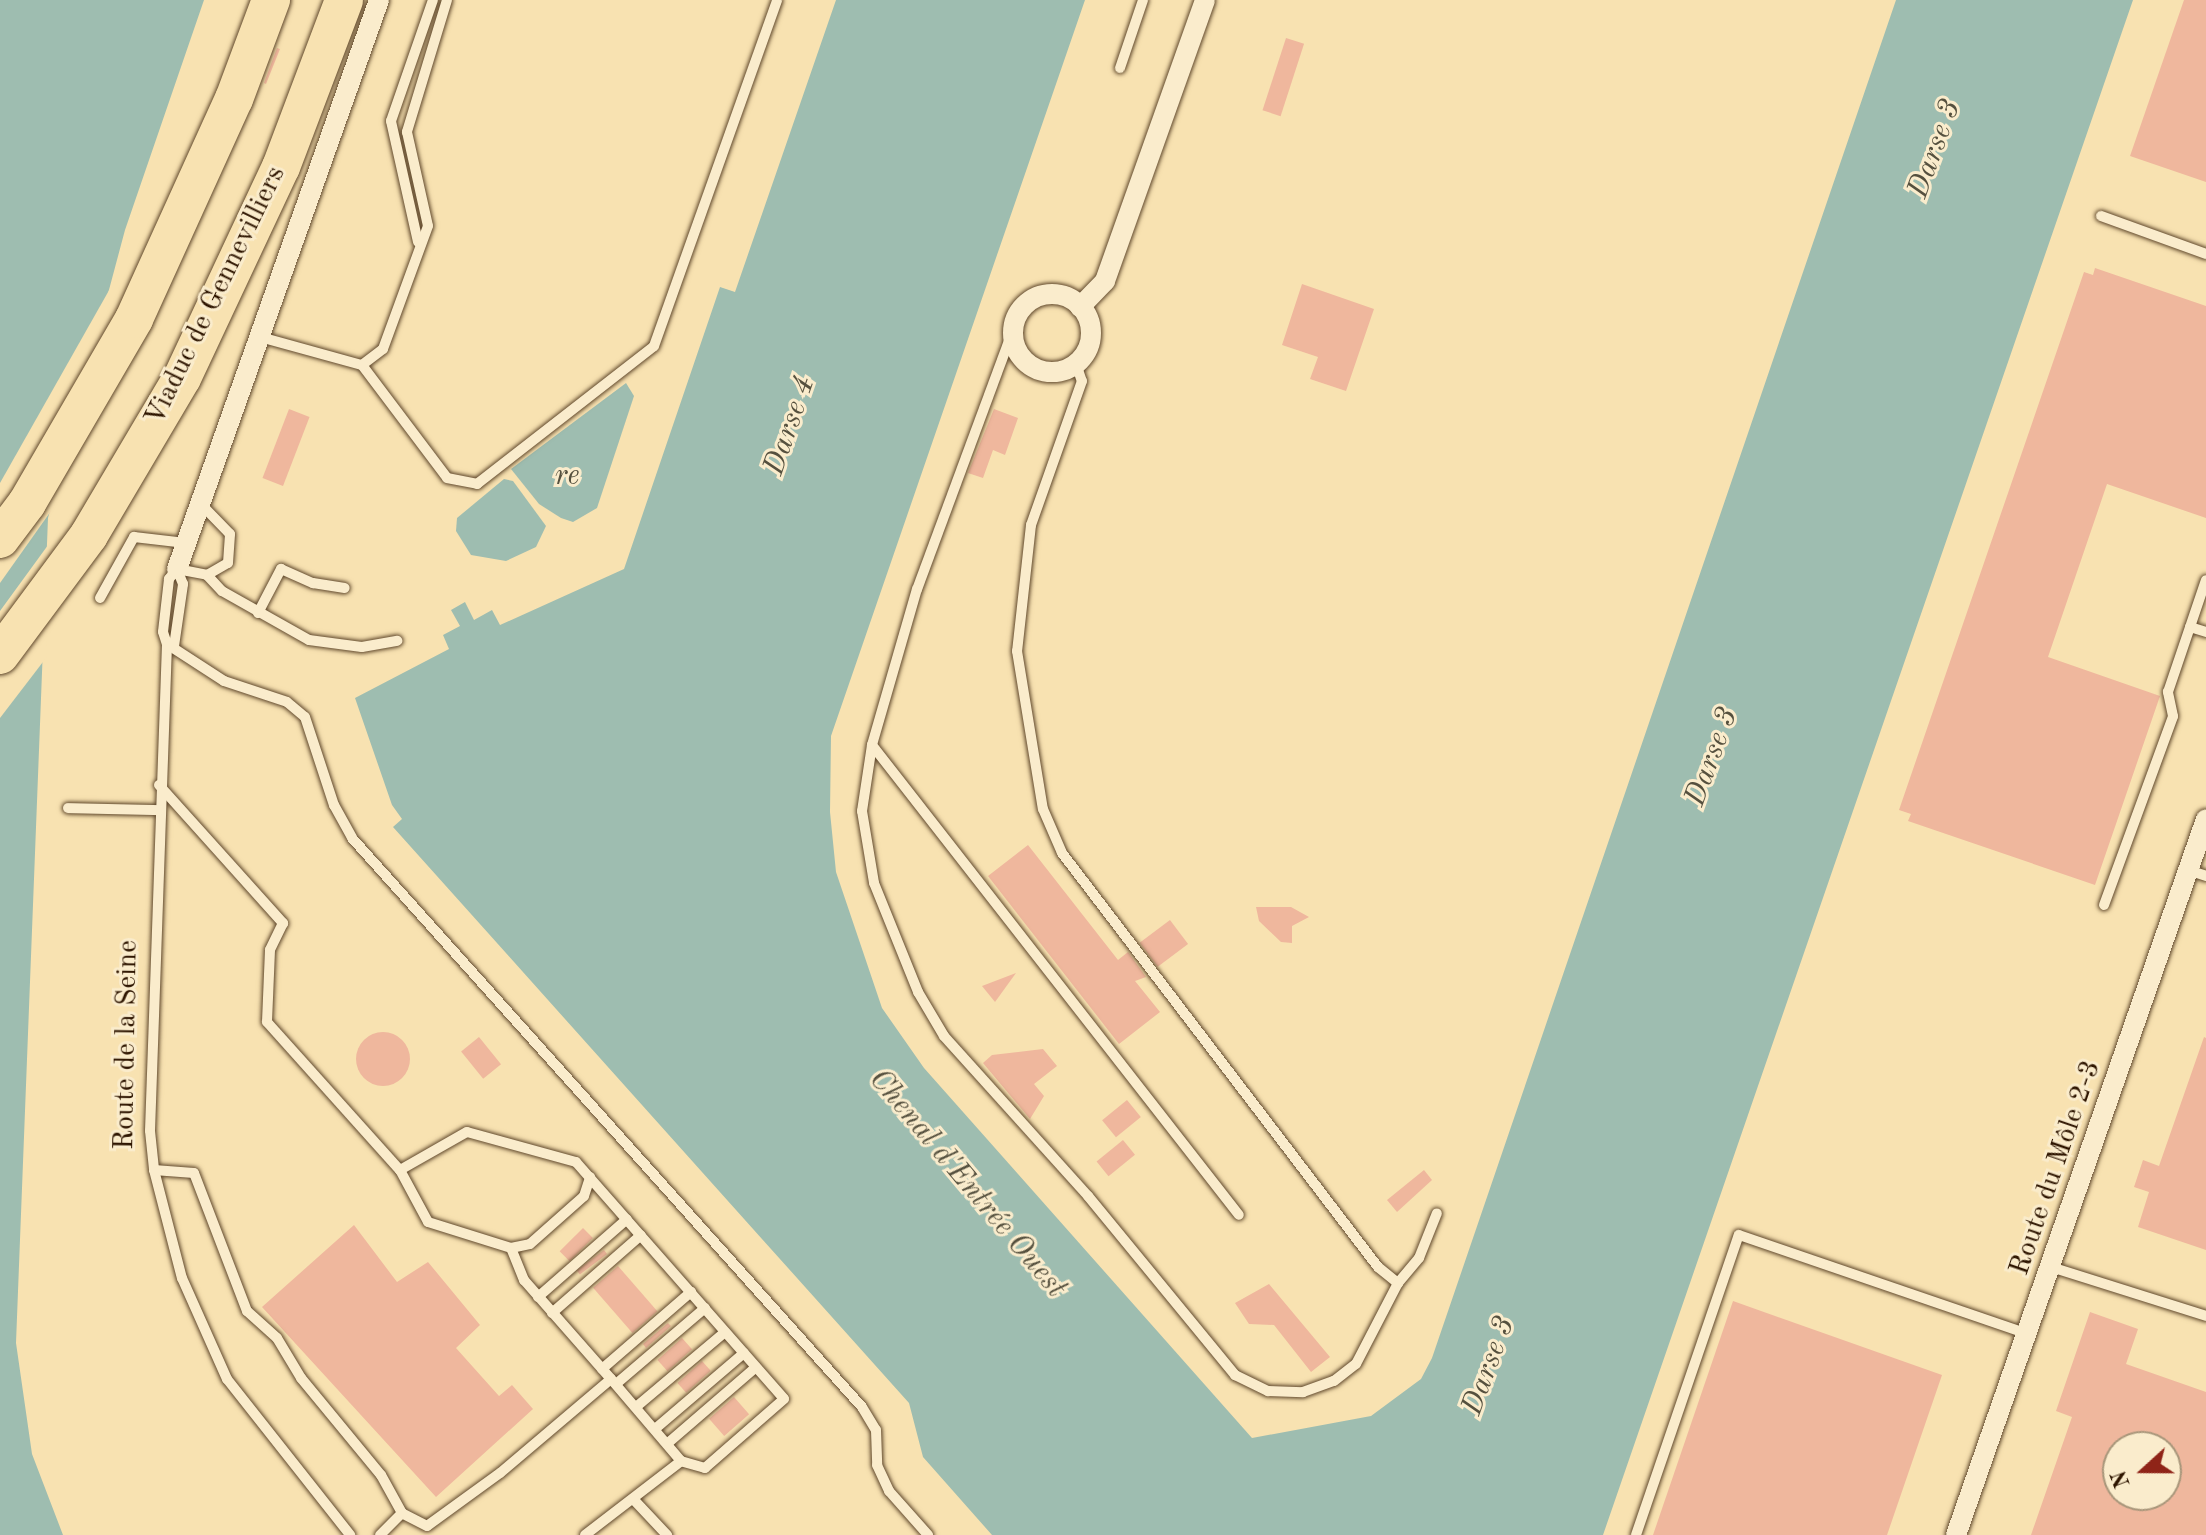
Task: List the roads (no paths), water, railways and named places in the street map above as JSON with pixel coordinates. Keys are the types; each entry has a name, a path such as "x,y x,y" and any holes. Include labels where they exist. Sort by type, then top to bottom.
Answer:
{"highway":[{"path":"0,539 27,503 134,319 234,99 271,0"},
{"name":"Viaduc de Gennevilliers","path":"0,655 89,535 182,378 281,167 344,0"}],"street":[{"name":"Route de la Seine","path":"177,569 379,0"},
{"path":"1080,307 1105,281 1205,0"},
{"path":"1058,295 1080,307 1091,330 1084,355 1076,364 1052,372 1039,370 1019,354 1013,330 1016,317 1033,299 1058,295"},
{"name":"Route du Môle 2-3","path":"1956,1535 2051,1267 2197,873 2206,819"}],"lane":[{"path":"418,242 391,121 433,0"},
{"path":"362,365 383,349 418,242 428,226 407,132 447,0"},
{"path":"260,337 362,365 447,478 477,484 654,346 777,0"},
{"path":"1120,68 1143,0"},
{"path":"2101,216 2206,254"},
{"path":"1013,330 917,589 872,745 862,811 874,883 918,992 944,1036 1088,1196 1235,1375 1268,1391 1303,1392 1334,1381 1356,1364 1398,1283 1419,1258 1437,1213"},
{"path":"1076,364 1082,381 1031,525 1021,588 1017,651 1043,809 1062,853 1378,1267 1398,1283"},
{"path":"199,502 224,525 232,549 228,563 207,575"},
{"path":"100,598 134,537 186,543"},
{"path":"177,569 207,575 222,591 298,636 332,644 397,641"},
{"name":"Route de la Seine","path":"177,569 183,584 170,645 159,785 150,1131 154,1170 182,1278 227,1379 350,1535"},
{"path":"258,613 281,569 313,583 345,588"},
{"path":"2104,905 2173,716 2168,692 2206,580"},
{"path":"2190,627 2206,632"},
{"path":"170,645 224,681 287,702 305,717 334,805 352,838 862,1407 876,1430 877,1465 889,1491 928,1535"},
{"path":"872,745 1239,1215"},
{"path":"159,785 283,923 270,950 267,1022 400,1170 428,1222 511,1248 530,1244 584,1196 590,1177"},
{"path":"68,808 159,810"},
{"path":"400,1170 467,1132 576,1162 784,1399 705,1468 681,1461 524,1280 511,1248"},
{"path":"154,1170 194,1173 247,1311 277,1338 301,1378 381,1475 402,1513 431,1530 705,1308"},
{"path":"538,1297 627,1219"},
{"path":"552,1313 641,1235"},
{"path":"1636,1535 1739,1235 2028,1334"},
{"path":"2051,1267 2206,1316"},
{"path":"602,1369 691,1292"},
{"path":"636,1407 725,1332"},
{"path":"655,1429 744,1353"},
{"path":"668,1443 756,1367"},
{"path":"585,1535 635,1501 681,1461"},
{"path":"635,1501 667,1535"},
{"path":"380,1535 402,1513"}],"water":[{"path":"0,0 204,0 125,230 48,518 16,1343 32,1454 63,1535 0,1535"},
{"path":"836,0 1085,0 831,736 830,812 836,872 882,1008 924,1068 1252,1438 1371,1416 1421,1379 1432,1358 1896,0 2133,0 1603,1535 992,1535 923,1457 909,1403 393,827 402,819 392,805 355,698 449,649 443,635 460,626 451,610 465,602 474,620 492,610 500,625 624,569 720,287 735,292"},
{"name":"re","path":"626,383 634,396 597,508 573,522 561,518 539,504 511,469"},
{"path":"504,479 513,481 546,526 536,547 506,561 471,555 456,531 457,518"}],"water label":[{"name":"Darse 3","path":"1935,149"},
{"name":"Darse 4","path":"790,426"},
{"name":"Darse 3","path":"1712,757"},
{"name":"Chenal d'Entrée Ouest","path":"967,1184"},
{"name":"Darse 3","path":"1489,1366"}]}
